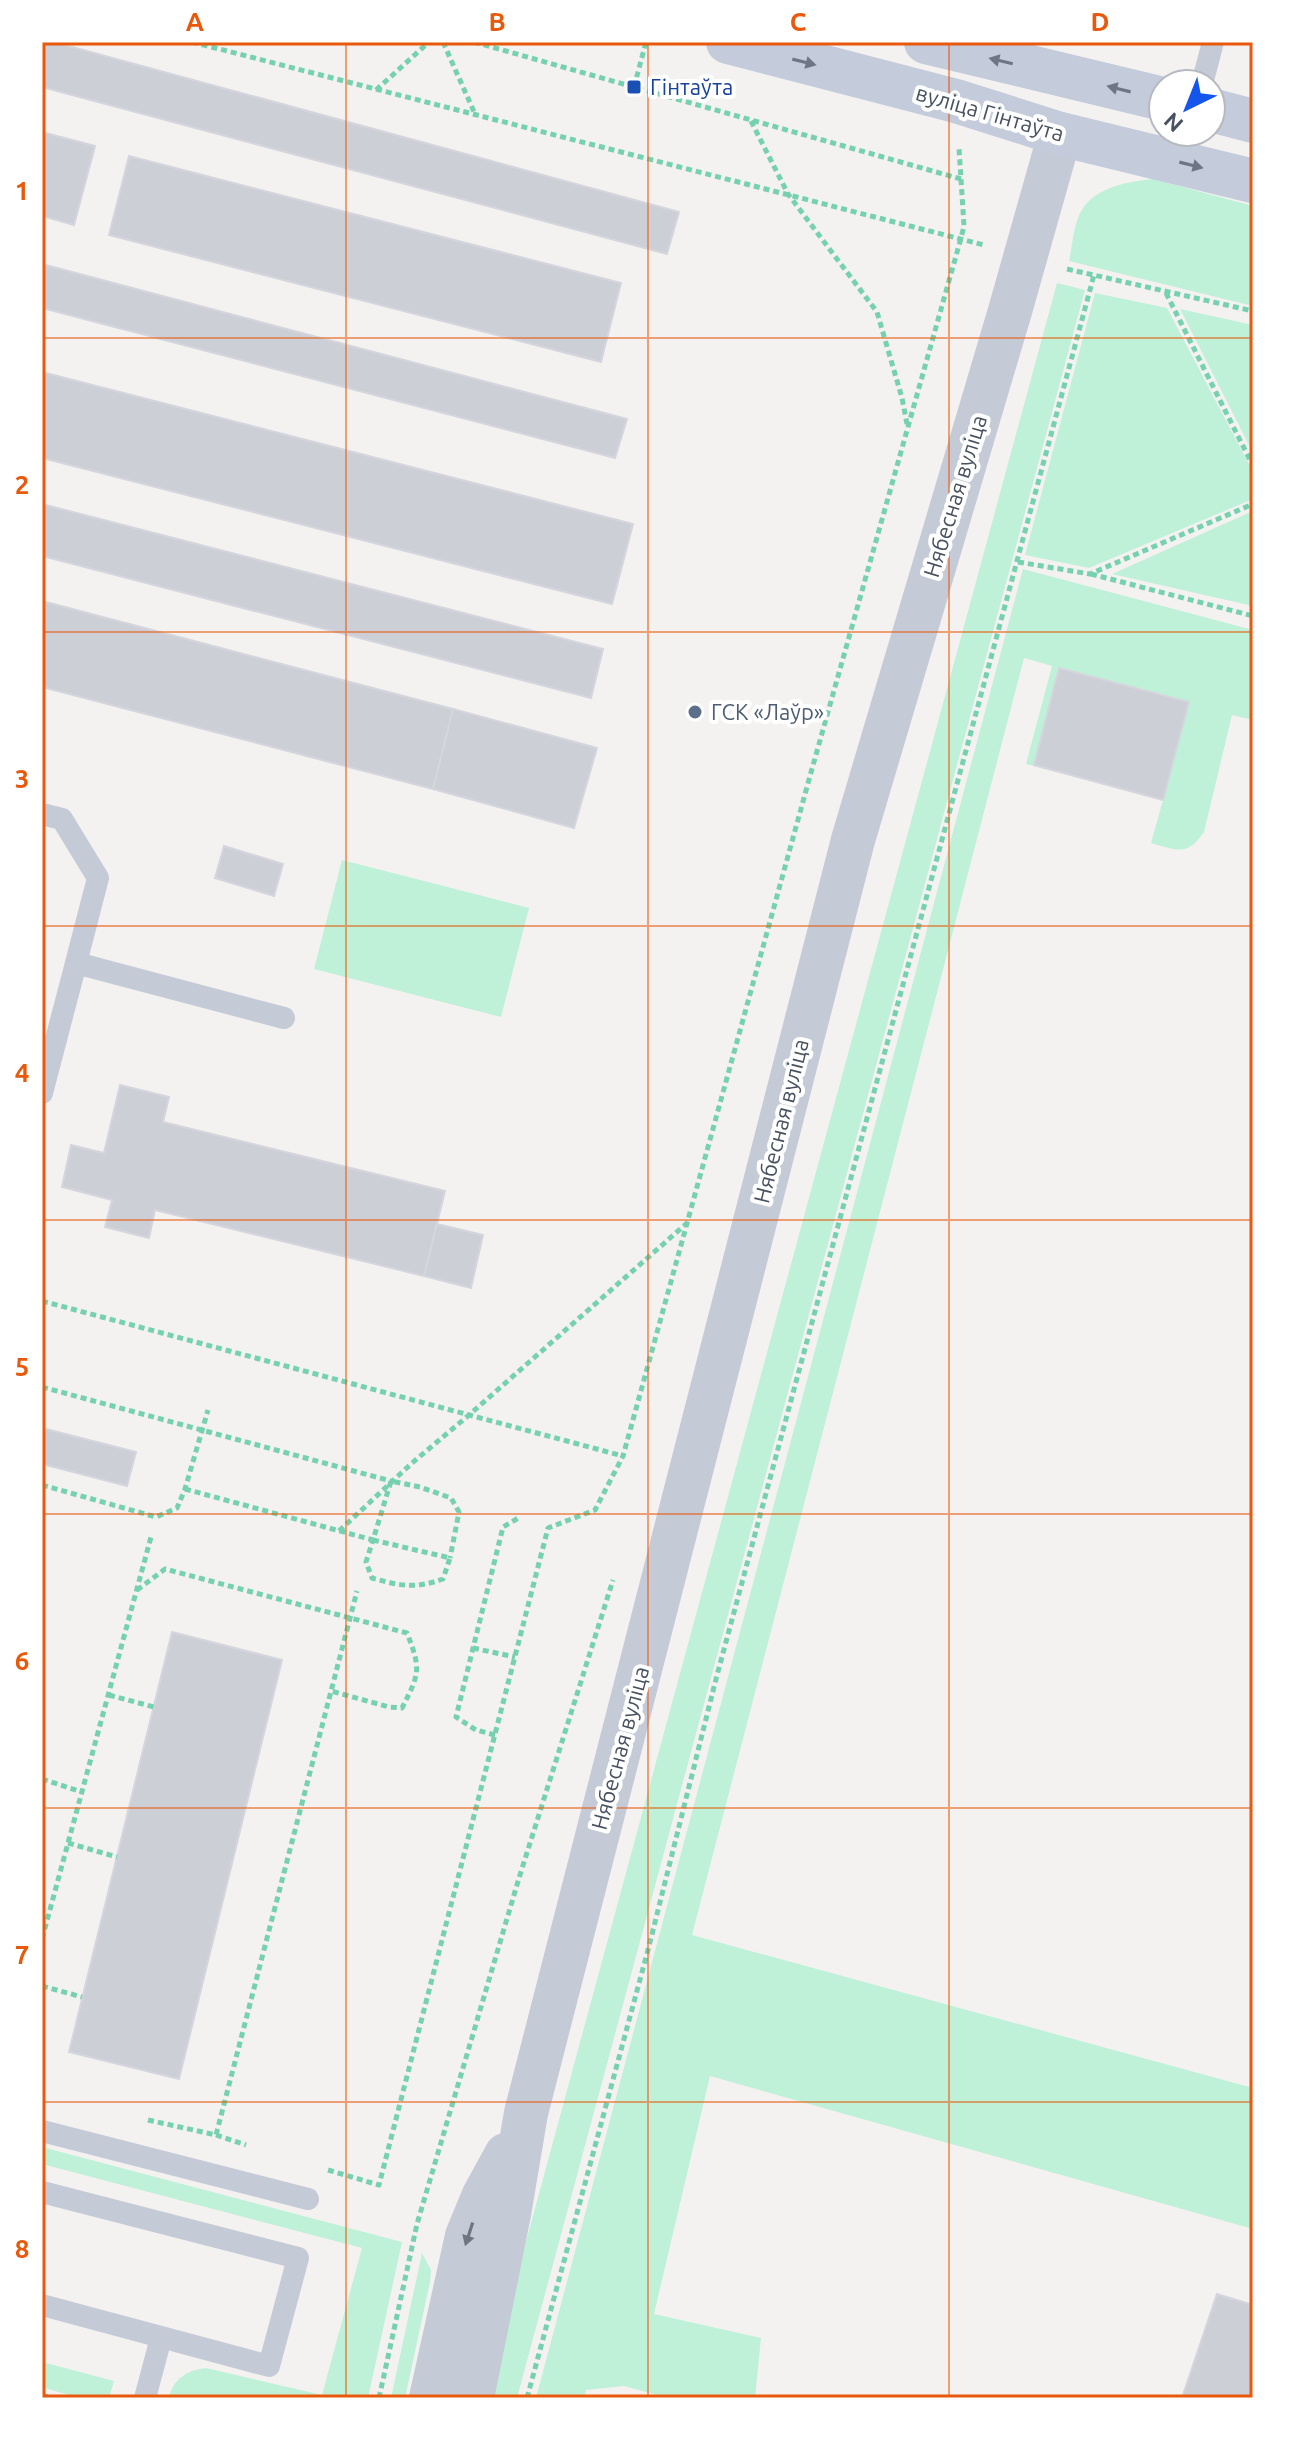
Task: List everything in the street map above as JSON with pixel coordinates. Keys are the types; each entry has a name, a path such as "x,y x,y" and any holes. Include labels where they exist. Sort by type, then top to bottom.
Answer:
{"main road":[{"name":"вуліца Гінтаўта","path":"728,42 956,101 1060,134 1253,181"},
{"path":"926,42 1147,95"},
{"path":"1060,134 1076,78"},
{"path":"1227,114 1253,121"}],"street":[{"name":"Нябесная вуліца","path":"472,2398 526,2113 853,840 1026,259 1060,134"},
{"name":"Нябесная вуліца","path":"431,2398 467,2236 484,2195 526,2113"}],"lane":[{"path":"1206,68 1213,42"},
{"path":"42,814 62,819 98,878 42,1093"},
{"path":"76,963 284,1018"},
{"path":"42,2131 308,2199"},
{"path":"42,2192 298,2258 269,2366 42,2305"},
{"path":"145,2398 161,2338"}],"path":[{"path":"192,42 961,238 1026,259 1253,311"},
{"path":"376,90 429,42"},
{"path":"443,42 476,116"},
{"path":"474,42 961,179"},
{"path":"634,87 646,42"},
{"path":"750,120 788,194 877,312 902,398 907,427"},
{"path":"316,2166 379,2185 548,1528 595,1510 623,1456 961,238"},
{"path":"527,2398 648,1950 728,1633 1094,275"},
{"path":"1166,293 1253,466"},
{"path":"1090,574 1253,504"},
{"path":"1017,561 1090,574 1253,616"},
{"path":"339,1531 391,1481 686,1223"},
{"path":"42,1301 623,1456"},
{"path":"42,1387 420,1487 451,1498 459,1512 443,1579 422,1587 397,1585 372,1578 366,1562 391,1481"},
{"path":"42,1485 156,1517 177,1508 208,1410"},
{"path":"185,1489 450,1558"},
{"path":"495,1735 476,1730 456,1717 503,1527 520,1517"},
{"path":"42,1939 151,1537"},
{"path":"137,1590 165,1569 407,1633 418,1662 415,1682 402,1708 331,1691"},
{"path":"379,2398 417,2224 519,1878 616,1570"},
{"path":"216,2135 357,1591"},
{"path":"473,1648 515,1657"},
{"path":"108,1695 154,1707"},
{"path":"42,1779 82,1792"},
{"path":"68,1843 117,1857"},
{"path":"42,1986 82,1997"},
{"path":"143,2119 216,2135 259,2149"},
{"path":"42,2395 52,2398"}],"green space":[{"path":"1153,179 1253,206 1253,306 1069,261 1078,218 1090,200 1109,188"},
{"path":"1057,283 1085,290 517,2398 488,2398 508,2308"},
{"path":"1095,293 1167,308 1253,472 1253,499 1089,568 1025,555"},
{"path":"1180,309 1253,325 1253,453"},
{"path":"1253,511 1253,606 1112,574"},
{"path":"1023,569 1253,630 1253,720 1232,715 1204,832 1187,848 1168,848 1151,843 1163,800 1026,764 1052,666 1024,658 692,1935 1253,2088 1253,2229 710,2076 654,2314 761,2338 755,2398 668,2398 624,2386 586,2390 584,2398 536,2398"},
{"path":"342,860 529,908 501,1017 314,969"},
{"path":"42,2147 402,2242 368,2398 169,2398 182,2377 206,2368 322,2395 362,2248 42,2164"},
{"path":"422,2253 431,2270 430,2282 405,2398 391,2398"},
{"path":"42,2362 114,2381 110,2395 85,2398 42,2387"}],"building":[{"path":"42,42 54,42 679,212 667,254 42,87"},
{"path":"42,132 95,146 74,225 42,216"},
{"path":"129,156 621,283 601,362 109,235"},
{"path":"42,264 627,419 615,458 42,308"},
{"path":"42,372 633,524 612,604 42,458"},
{"path":"42,504 603,649 591,698 42,556"},
{"path":"42,601 453,709 433,789 42,687"},
{"path":"1059,668 1189,702 1163,800 1034,765"},
{"path":"453,709 597,748 574,828 433,789"},
{"path":"224,846 283,864 274,896 215,878"},
{"path":"120,1085 169,1097 163,1122 445,1191 424,1276 155,1210 149,1238 105,1227 112,1200 62,1187 71,1145 104,1153"},
{"path":"437,1224 483,1235 471,1288 424,1276"},
{"path":"42,1428 136,1452 127,1486 42,1464"},
{"path":"172,1632 282,1660 179,2079 69,2052"},
{"path":"1217,2294 1253,2305 1253,2398 1182,2398"}],"place":[{"name":"Гінтаўта","path":"634,87"},
{"name":"ГСК «Лаўр»","path":"695,712"}]}
